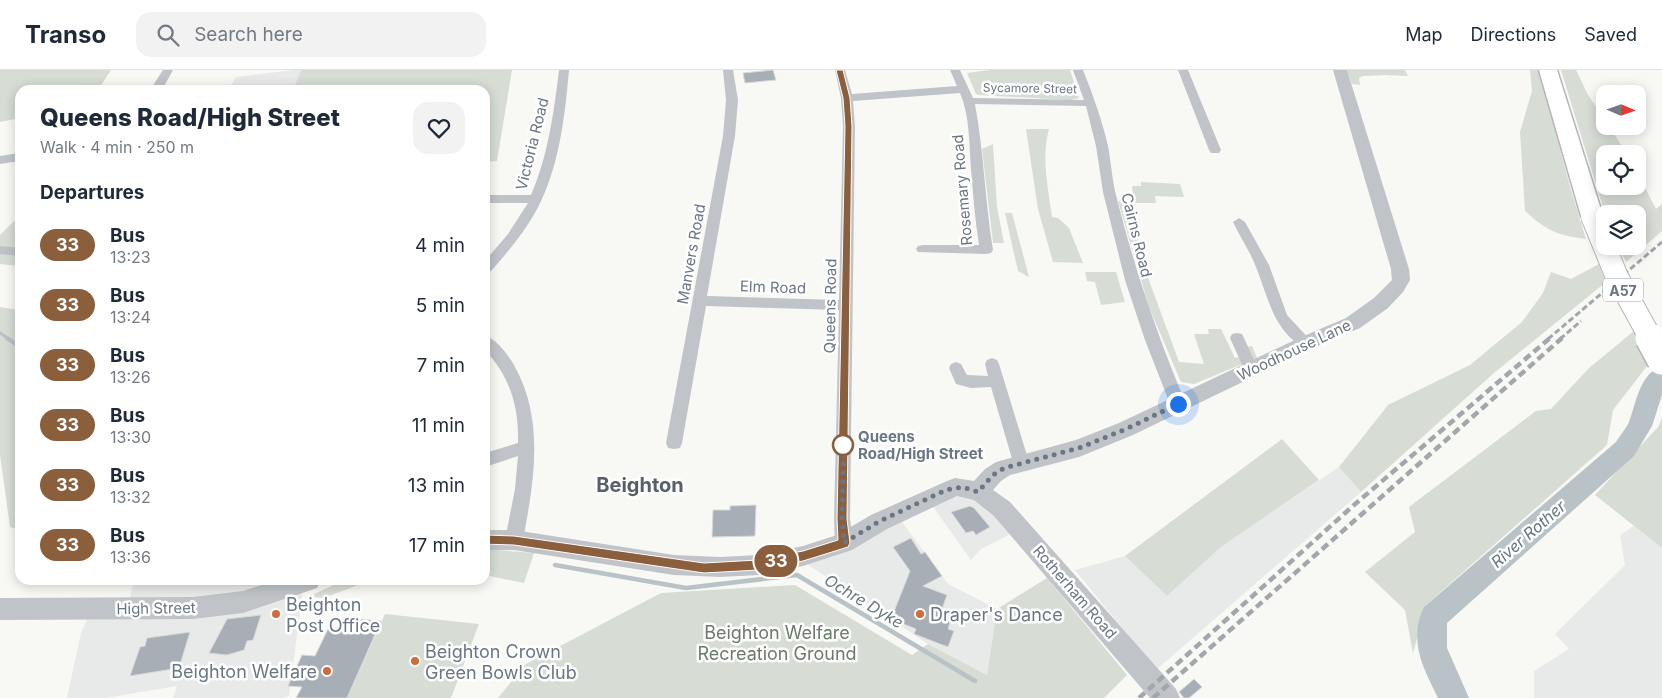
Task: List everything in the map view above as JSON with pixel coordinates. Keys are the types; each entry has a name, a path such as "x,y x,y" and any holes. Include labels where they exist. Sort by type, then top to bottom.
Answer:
{"highway":[{"name":"A57","path":"1548,70 1592,216 1617,277 1662,360"}],"street":[{"path":"159,85 168,70"},
{"name":"Victoria Road","path":"490,263 511,239 536,199 544,177 552,141 560,104 564,70"},
{"name":"Manvers Road","path":"674,443 729,136 732,100 728,70"},
{"name":"Queens Road","path":"840,70 847,98 849,126 842,519 844,543"},
{"name":"Rosemary Road","path":"923,249 986,250 980,209 974,130 969,101 955,70"},
{"name":"Cairns Road","path":"1078,70 1091,103 1102,146 1109,192 1132,280 1152,340 1178,404"},
{"path":"1182,70 1196,96 1215,150"},
{"name":"Woodhouse Lane","path":"978,492 997,472 1021,462 1079,448 1126,429 1306,343 1353,323 1397,287 1401,280 1400,268 1340,70"},
{"path":"847,98 963,89"},
{"name":"Sycamore Street","path":"969,101 1091,103"},
{"path":"0,160 15,158"},
{"path":"490,200 536,199"},
{"path":"1239,222 1262,265 1281,317 1292,331 1306,343"},
{"path":"0,250 15,252"},
{"name":"Elm Road","path":"700,301 846,305"},
{"path":"1237,338 1251,369"},
{"path":"490,347 512,371 521,396 527,448 521,506 514,540"},
{"path":"992,364 1021,462"},
{"path":"956,368 960,380 971,382 996,380"},
{"path":"490,459 527,448"},
{"path":"490,540 514,540 704,568 758,565 803,556 844,543 878,522 946,490 963,487 978,492"},
{"name":"Rotherham Road","path":"978,492 993,501 1008,515 1167,698"},
{"name":"High Street","path":"0,609 193,608 243,602 294,585"}],"shaded area":[{"path":"301,70 295,85 231,85 236,77"},
{"path":"1339,467 1361,492 1156,670 1075,570 1125,556 1167,596 1221,547"},
{"path":"956,491 991,505 1011,534 981,549 971,560 929,501"},
{"path":"902,522 948,584 997,609 987,675 928,644 807,564"},
{"path":"1634,526 1662,548 1662,698 1534,698 1534,671 1569,649 1555,634 1625,565 1620,535"},
{"path":"133,585 302,585 289,696 283,698 173,698 177,686 105,698 67,698 81,633 92,608 128,608"}],"green space":[{"path":"0,70 111,70 101,85 15,85 15,119 0,122"},
{"path":"301,70 512,70 497,161 490,162 490,85 295,85"},
{"path":"990,70 1070,70 1079,98 1070,100 976,94 967,73"},
{"path":"1347,70 1405,70 1408,76 1363,76 1359,78 1360,85 1352,84"},
{"path":"1530,70 1539,70 1586,239 1567,236 1546,228 1525,211 1520,132 1532,91"},
{"path":"1561,70 1576,70 1596,107 1596,135 1615,135 1621,145 1596,145 1596,185"},
{"path":"1026,129 1049,129 1045,162 1052,217 1058,218 1069,228 1083,263 1053,262 1038,209"},
{"path":"993,144 997,207 1004,243 993,243 982,149"},
{"path":"1141,182 1180,184 1184,197 1155,196 1156,203 1134,203 1132,186 1141,186"},
{"path":"1646,190 1656,209 1662,204 1662,231 1646,245 1646,205 1602,205 1599,195 1646,195"},
{"path":"1118,201 1127,202 1150,283 1179,362 1204,364 1194,334 1209,334 1208,329 1221,329 1235,358 1242,356 1238,348 1252,346 1257,358 1194,384 1181,382 1149,307"},
{"path":"1005,213 1012,213 1029,277 1018,271"},
{"path":"15,221 15,266 0,264 0,235"},
{"path":"1622,255 1634,255 1626,262"},
{"path":"1599,264 1606,282 1494,373 1361,492 1339,467 1388,405 1470,365 1522,322 1543,293 1551,272 1571,279"},
{"path":"1085,272 1116,272 1125,302 1101,305 1095,282 1087,281"},
{"path":"0,307 15,309 15,528 10,527 0,455"},
{"path":"1634,331 1648,365 1613,410 1607,445 1426,605 1413,653 1405,610 1365,572 1415,532 1409,507 1536,411 1551,409 1589,368"},
{"path":"1662,418 1662,548 1595,495 1658,427"},
{"path":"1282,439 1319,480 1221,547 1167,596 1125,556"},
{"path":"490,549 534,553 524,583 490,576"},
{"name":"Beighton Welfare Recreation Ground","path":"1047,578 1127,675 1104,698 498,698 526,664 661,593 795,585 912,655 928,644 987,675 997,609"},
{"path":"334,585 358,585 323,598 315,597 314,594"},
{"name":"Beighton Crown Green Bowls Club","path":"385,614 479,624 451,698 347,698"}],"building":[{"path":"773,70 776,80 745,83 743,73"},
{"path":"756,505 755,536 712,537 713,510 730,510 730,506"},
{"path":"970,506 974,508 990,527 976,535 973,531 966,533 951,512"},
{"name":"Draper's Dance","path":"911,538 921,554 925,552 942,576 923,586 947,595 941,612 952,616 948,629 954,631 948,647 914,634 916,629 891,619 910,571 893,547"},
{"path":"261,615 253,640 247,641 244,650 227,655 209,653 227,619"},
{"name":"Beighton Welfare","path":"346,618 381,621 347,698 296,698 302,687 288,686 302,655 315,656 328,629 340,630"},
{"path":"190,632 179,668 130,676 140,647 145,646 147,638"},
{"path":"1194,679 1202,687 1189,698 1184,698 1179,692"}],"waterway":[{"name":"Ochre Dyke","path":"0,333 9,339"},
{"name":"Ochre Dyke","path":"7,338 15,344"},
{"name":"River Rother","path":"1454,698 1439,668 1432,648 1431,627 1434,616 1625,449 1640,426 1648,397 1662,375"},
{"name":"Ochre Dyke","path":"555,565 686,588 797,575 975,681"}],"railway":[{"path":"1548,339 1662,242"},
{"path":"1560,339 1581,321"},
{"path":"1139,698 1354,505 1550,338"},
{"path":"1153,698 1562,338"}],"bus line":[{"name":"33","path":"490,540 514,540 704,568 758,565 803,556 844,543 842,519 849,126 847,98 840,70"}],"place":[{"name":"Queens Road/High Street","path":"843,445"},
{"name":"Beighton Post Office","path":"276,614"},
{"name":"Draper's Dance","path":"920,614"},
{"name":"Beighton Crown Green Bowls Club","path":"415,661"},
{"name":"Beighton Welfare","path":"327,671"}],"district":[{"name":"Beighton","path":"640,485"}],"route":[{"path":"843,445 844,441 842,519 844,543 878,522 946,490 963,487 978,492 988,479 1004,468 1079,448 1126,429 1178,404"}]}
